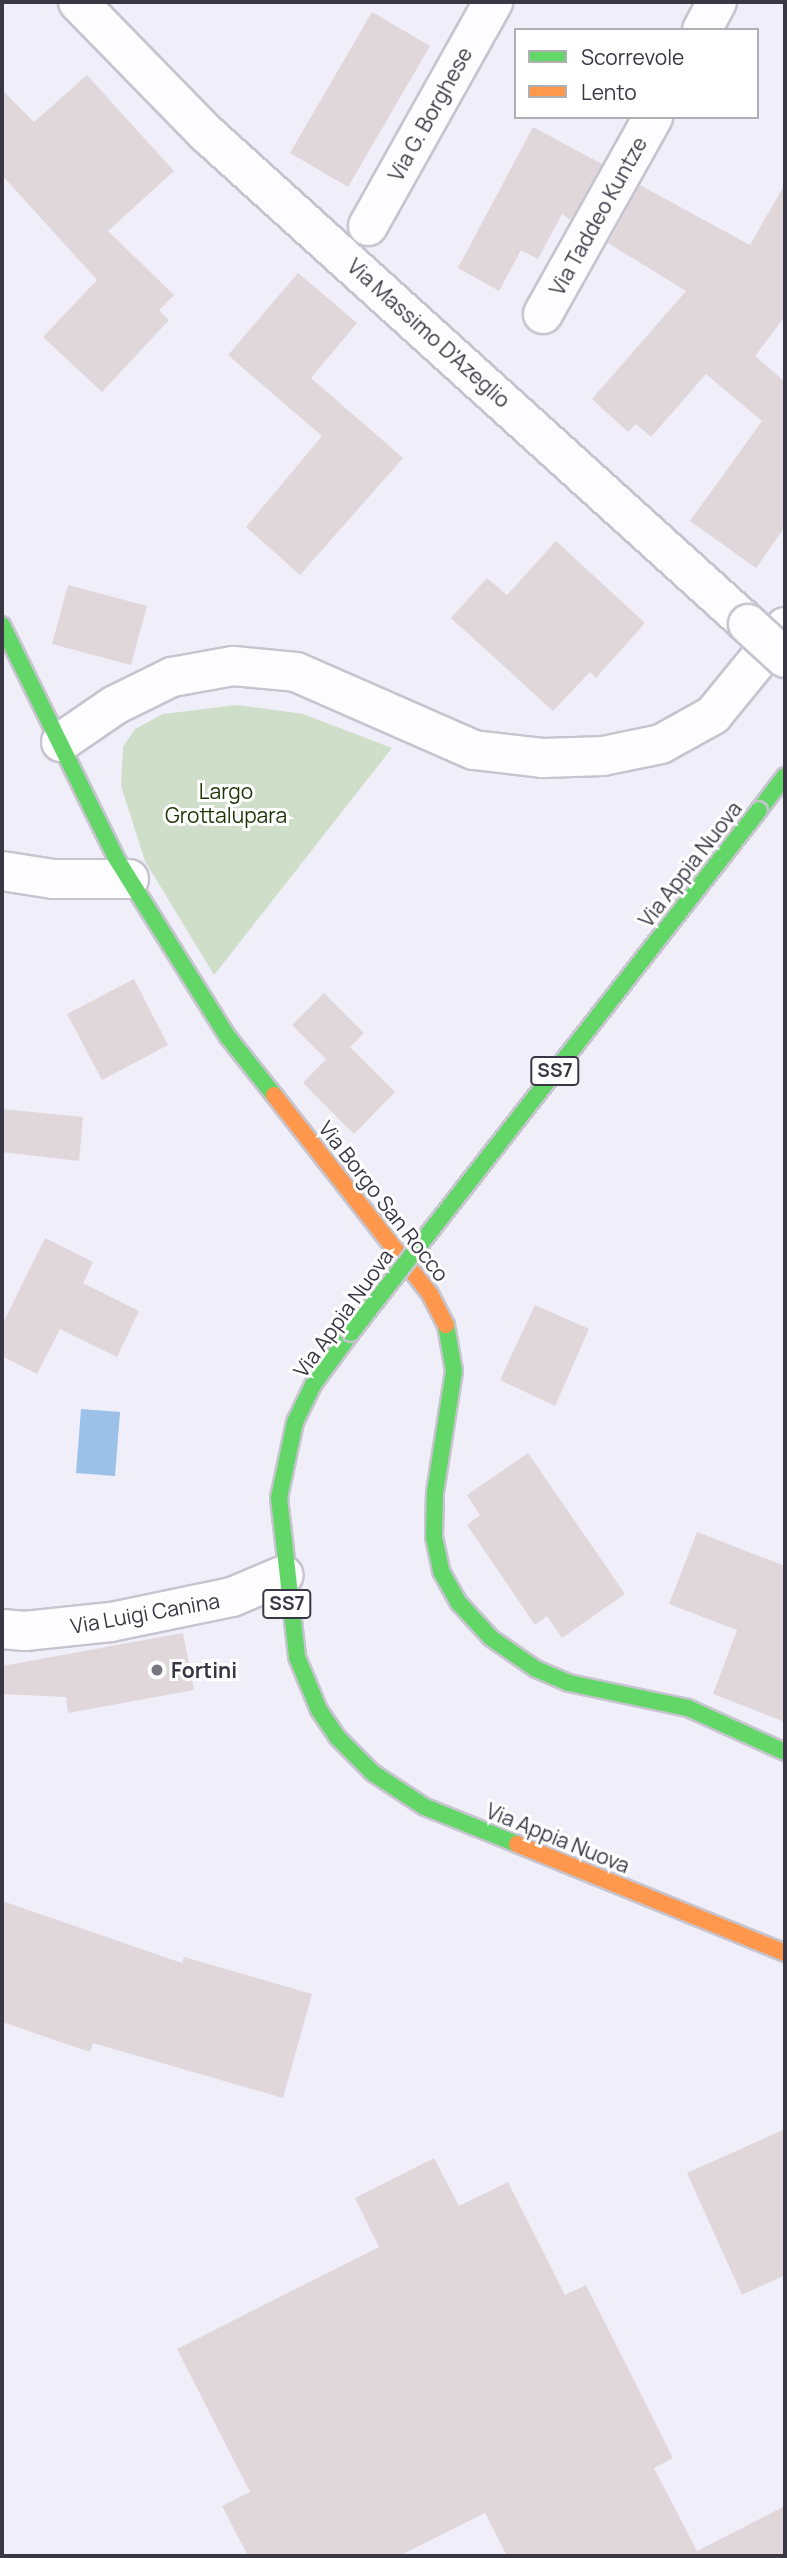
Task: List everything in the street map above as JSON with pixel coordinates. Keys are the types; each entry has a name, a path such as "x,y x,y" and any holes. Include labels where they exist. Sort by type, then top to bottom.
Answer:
{"main road":[{"path":"2,625 26,667 129,879"},
{"name":"Via Appia Nuova","path":"785,776 313,1385 285,1457 279,1498 290,1626 308,1687 337,1737 373,1773 425,1807 785,1953"},
{"name":"Via Borgo San Rocco","path":"129,879 228,1037 430,1294 450,1334 454,1359 435,1492 434,1537 441,1571 459,1603 491,1638 536,1669 569,1683 688,1708 785,1752"}],"street":[{"name":"Via Massimo D'Azeglio","path":"78,2 207,134 785,658"},
{"name":"Via G. Borghese","path":"368,226 492,2"},
{"path":"703,28 717,2"},
{"name":"Via Taddeo Kuntze","path":"543,314 652,119"},
{"path":"61,743 115,705 172,677 233,666 296,672 474,750 542,758 603,756 662,744 713,715 785,627"},
{"path":"2,871 53,879 129,879"},
{"name":"Via Luigi Canina","path":"2,1629 25,1631 111,1622 232,1597 284,1575"}],"green space":[{"name":"Largo Grottalupara","path":"237,705 303,714 392,748 214,975 145,861 121,786 123,747 135,729 163,714"}],"water":[{"path":"81,1409 120,1412 115,1476 76,1473"}],"building":[{"path":"372,12 430,46 348,187 290,153"},
{"path":"87,75 174,171 108,231 174,295 159,310 169,320 102,392 43,337 97,280 2,175 2,90 34,122"},
{"path":"533,127 602,164 571,220 562,214 538,259 521,250 499,291 458,268"},
{"path":"785,184 785,316 755,356 785,382 785,527 756,568 690,521 762,421 706,374 651,437 636,424 628,432 592,399 686,291 608,243 640,185 750,245"},
{"path":"298,273 357,323 311,378 403,458 300,575 246,527 322,436 228,355"},
{"path":"556,541 645,623 596,678 590,672 553,711 451,618 487,578 507,595"},
{"path":"68,585 147,606 131,665 52,644"},
{"path":"134,979 168,1045 102,1080 67,1014"},
{"path":"324,993 364,1033 350,1047 395,1092 354,1134 303,1083 326,1059 292,1025"},
{"path":"2,1109 83,1117 79,1161 2,1152"},
{"path":"45,1238 93,1262 83,1283 139,1311 117,1357 60,1329 37,1374 2,1356 2,1325"},
{"path":"535,1305 589,1329 555,1406 500,1380"},
{"path":"528,1453 625,1594 562,1638 547,1616 535,1625 467,1525 480,1515 467,1495"},
{"path":"697,1532 785,1566 785,1722 713,1694 737,1630 669,1604"},
{"path":"183,1633 194,1690 68,1713 66,1697 2,1694 2,1666"},
{"path":"2,1901 182,1963 184,1957 312,1994 283,2098 93,2043 90,2052 2,2022"},
{"path":"785,2129 785,2275 742,2295 687,2173"},
{"path":"434,2158 459,2206 508,2182 565,2295 586,2285 673,2458 654,2468 697,2551 785,2506 785,2556 507,2556 485,2513 399,2556 248,2556 222,2506 250,2492 177,2349 379,2247 355,2198"}],"traffic: fast":[{"path":"2,625 116,858 228,1037 274,1095"},
{"path":"759,810 785,776"},
{"path":"351,1333 759,810"},
{"path":"446,1325 454,1371 435,1492 434,1537 441,1571 459,1603 491,1638 536,1669 569,1683 688,1708 785,1752"},
{"path":"351,1333 313,1385 295,1422 279,1498 297,1657 319,1710 337,1737 373,1773 425,1807 517,1844"}],"traffic: slow":[{"path":"274,1095 430,1294 446,1325"},
{"path":"517,1844 785,1953"}],"place":[{"name":"Fortini","path":"157,1670"}]}
